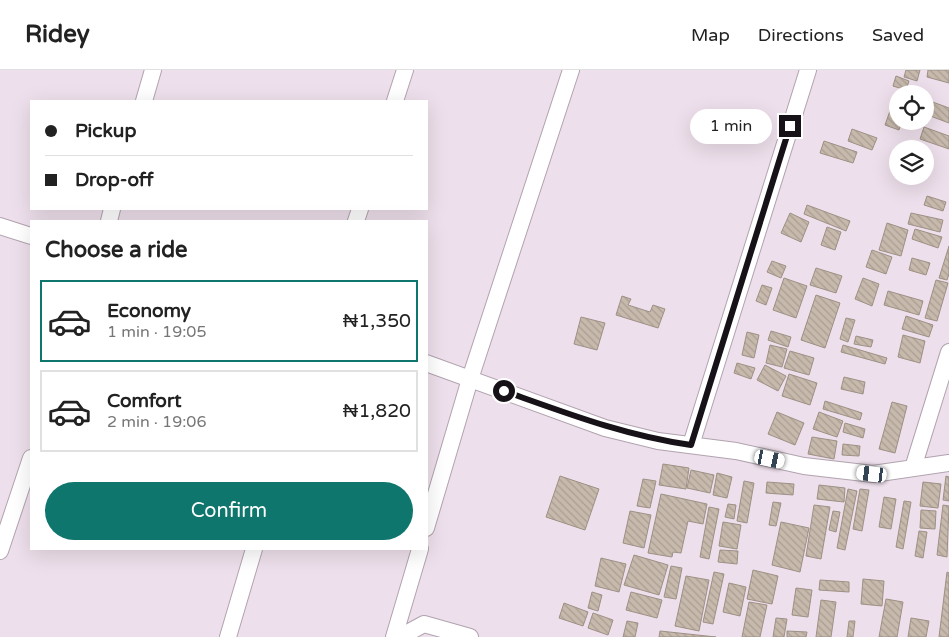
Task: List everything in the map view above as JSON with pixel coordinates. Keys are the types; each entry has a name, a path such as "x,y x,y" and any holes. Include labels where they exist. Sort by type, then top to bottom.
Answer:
{"street":[{"path":"144,100 153,70"},
{"path":"395,100 405,70"},
{"path":"428,521 470,379 571,70"},
{"path":"691,445 808,70"},
{"path":"0,226 30,236"},
{"path":"913,468 949,352"},
{"path":"428,364 605,428 658,440 804,466 872,474 949,463"},
{"path":"0,551 30,461"},
{"path":"228,637 254,550"},
{"path":"394,637 420,550"},
{"path":"400,637 424,624 470,637"}],"building":[{"path":"906,70 920,70 917,81 904,77"},
{"path":"928,70 949,70 949,83 927,77"},
{"path":"896,76 909,81 908,85 893,85"},
{"path":"934,102 949,108 949,123 934,117"},
{"path":"889,114 889,126 885,125"},
{"path":"852,129 877,138 872,150 848,141"},
{"path":"923,130 932,130 949,136 949,149 934,144 934,140 920,139"},
{"path":"824,141 857,152 853,163 820,153"},
{"path":"927,196 946,202 943,211 924,205"},
{"path":"807,205 850,221 846,231 804,214"},
{"path":"790,213 809,222 801,242 781,233"},
{"path":"911,213 943,220 940,232 908,224"},
{"path":"887,223 908,230 901,256 879,250"},
{"path":"827,227 841,232 835,250 821,245"},
{"path":"915,229 942,237 938,248 912,239"},
{"path":"949,246 949,274 947,280 939,278"},
{"path":"872,250 892,257 886,274 866,267"},
{"path":"912,258 930,263 926,275 909,270"},
{"path":"772,261 786,266 781,278 767,272"},
{"path":"816,268 842,276 836,293 810,285"},
{"path":"784,278 807,286 796,318 773,310"},
{"path":"863,278 879,284 872,306 855,299"},
{"path":"936,280 948,283 937,321 925,318"},
{"path":"762,285 772,288 766,305 756,301"},
{"path":"888,291 923,301 919,315 884,305"},
{"path":"816,295 840,303 825,348 801,340"},
{"path":"622,296 631,299 628,305 650,312 653,305 665,309 658,328 616,315"},
{"path":"906,316 933,325 929,337 902,329"},
{"path":"581,317 605,323 597,350 574,344"},
{"path":"846,318 855,320 848,342 840,339"},
{"path":"771,331 791,337 788,347 768,340"},
{"path":"747,332 759,335 754,358 742,355"},
{"path":"903,335 925,341 920,363 898,357"},
{"path":"856,336 873,340 871,347 854,344"},
{"path":"770,345 787,349 782,367 766,363"},
{"path":"843,345 887,358 885,364 841,352"},
{"path":"790,351 814,358 809,375 784,368"},
{"path":"737,363 755,368 751,379 734,373"},
{"path":"765,365 786,376 778,391 757,380"},
{"path":"789,374 817,383 810,405 782,396"},
{"path":"844,377 865,382 863,394 841,389"},
{"path":"825,401 862,413 860,420 823,409"},
{"path":"892,402 907,406 895,453 879,449"},
{"path":"777,412 804,423 795,445 768,434"},
{"path":"819,412 843,421 837,437 813,429"},
{"path":"845,423 865,429 863,438 843,432"},
{"path":"812,437 837,441 834,459 808,454"},
{"path":"843,444 860,446 859,456 842,455"},
{"path":"663,464 689,468 686,489 659,485"},
{"path":"691,470 714,475 710,493 687,488"},
{"path":"717,473 732,477 727,498 713,495"},
{"path":"560,476 599,489 585,530 546,517"},
{"path":"946,476 949,477 949,501 943,500"},
{"path":"643,479 656,481 650,508 637,506"},
{"path":"744,481 754,483 747,523 737,521"},
{"path":"767,482 794,484 793,495 766,493"},
{"path":"923,482 941,484 938,508 920,506"},
{"path":"819,485 845,488 844,502 817,499"},
{"path":"848,489 857,491 845,550 837,548"},
{"path":"860,489 869,490 862,531 853,529"},
{"path":"661,494 707,504 703,524 688,521 681,553 673,552 672,557 648,553"},
{"path":"884,497 896,499 891,529 879,527"},
{"path":"904,501 911,502 903,549 896,547"},
{"path":"773,502 781,503 776,526 769,525"},
{"path":"728,504 736,505 734,519 725,517"},
{"path":"814,505 830,507 821,559 806,556"},
{"path":"943,505 949,506 947,557 937,555"},
{"path":"709,507 719,509 709,559 700,557"},
{"path":"921,510 936,511 935,529 920,528"},
{"path":"630,511 651,515 644,548 623,543"},
{"path":"833,511 840,512 836,532 829,530"},
{"path":"723,522 741,525 737,549 719,546"},
{"path":"781,522 809,528 800,572 772,565"},
{"path":"919,531 927,532 923,558 915,556"},
{"path":"720,550 738,551 737,564 718,562"},
{"path":"634,555 668,565 659,595 624,585"},
{"path":"601,558 626,564 619,592 595,586"},
{"path":"671,566 682,568 676,599 664,597"},
{"path":"753,570 778,576 772,604 747,599"},
{"path":"714,572 724,574 713,624 703,622"},
{"path":"947,572 949,573 949,637 939,637"},
{"path":"686,576 709,580 699,631 675,626"},
{"path":"863,579 884,581 882,606 861,604"},
{"path":"820,580 849,582 849,592 819,590"},
{"path":"729,583 746,587 740,616 723,612"},
{"path":"796,588 812,590 808,617 792,615"},
{"path":"592,592 602,595 598,611 588,608"},
{"path":"631,592 662,600 657,618 626,610"},
{"path":"886,599 903,602 897,637 879,637"},
{"path":"821,600 836,602 831,637 816,637"},
{"path":"749,602 767,605 760,637 742,637"},
{"path":"564,603 588,612 583,626 559,618"},
{"path":"593,613 613,620 608,635 588,628"},
{"path":"776,618 787,619 784,637 773,637"},
{"path":"911,618 929,621 926,637 908,637"},
{"path":"627,621 638,623 635,637 623,637"},
{"path":"849,621 855,621 853,637 847,637"},
{"path":"660,631 716,637 659,637"},
{"path":"787,631 807,632 806,637 787,637"}],"route":[{"path":"504,391 605,428 691,445 790,126"}]}
